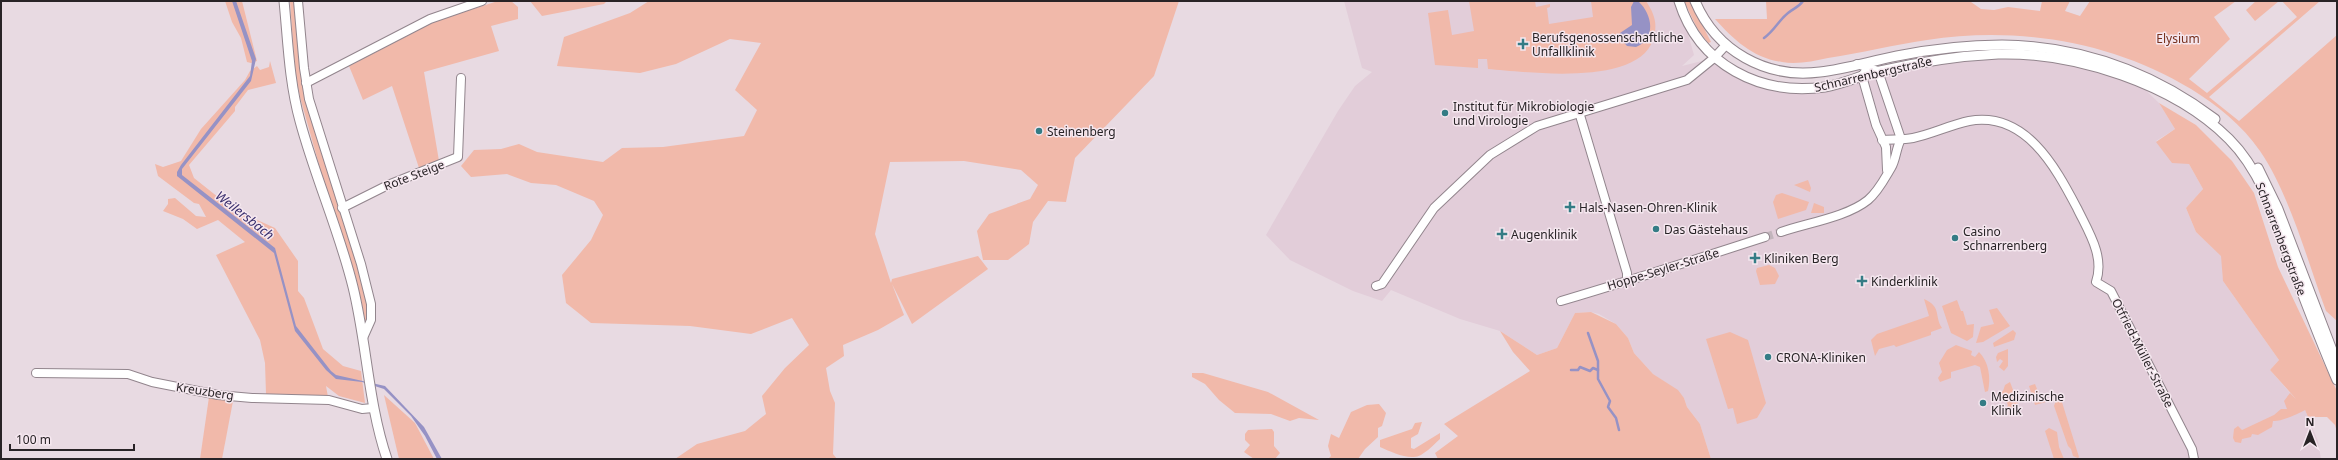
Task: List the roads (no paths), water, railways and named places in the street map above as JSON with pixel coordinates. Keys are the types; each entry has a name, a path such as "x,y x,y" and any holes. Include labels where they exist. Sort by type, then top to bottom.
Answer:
{"street":[{"path":"284,1 289,65 296,106 305,139 344,251 363,338 373,408 387,459"},
{"path":"298,1 306,83 314,115 371,304 371,320 363,338"},
{"path":"306,83 430,19 482,1"},
{"name":"Schnarrenbergstraße","path":"1679,1 1690,26 1714,58 1735,72 1746,77 1787,88 1806,89 1828,86 1865,72 1960,57 2000,54 2047,58 2098,68 2136,81 2193,111 2230,140 2256,175 2269,202 2317,336 2337,380"},
{"name":"Schnarrenbergstraße","path":"1695,1 1707,23 1726,44 1753,63 1783,71 1818,73 1873,60 1963,46 2004,45 2055,50 2097,58 2140,73 2184,97 2230,133 2248,152 2263,176 2278,209 2337,362"},
{"path":"1376,286 1382,284 1434,208 1484,160 1537,126 1687,80 1714,58 1726,44"},
{"path":"1865,72 1873,60"},
{"path":"1857,64 1865,72 1876,125 1887,154 1887,171"},
{"path":"1781,232 1843,212 1860,204 1878,189 1887,171 1891,168 1895,149 1901,139 1878,71"},
{"name":"Rote Steige","path":"342,208 388,185 458,157 461,78"},
{"path":"1579,112 1627,273 1627,280"},
{"name":"Otfried-Müller-Straße","path":"1882,140 1918,137 1966,122 1990,121 2014,129 2042,150 2061,178 2094,244 2099,266 2096,282 2111,291 2192,449 2194,459"},
{"name":"Hoppe-Seyler-Straße","path":"1561,301 1627,280 1667,270 1765,237"},
{"name":"Kreuzberg","path":"36,373 128,374 152,382 218,395 252,398 329,400 362,409 373,408"}],"waterway":[{"path":"1764,38 1790,11 1800,5 1803,1"},
{"path":"1588,333 1598,361 1598,379 1610,401 1608,407 1616,418 1619,430"},
{"path":"1571,370 1578,370 1580,367 1590,371 1593,368 1598,370"}],"tunnel":[{"path":"1765,237 1781,232"}],"place":[{"name":"Berufsgenossenschaftliche Unfallklinik","path":"1523,44"},
{"name":"Institut für Mikrobiologie und Virologie","path":"1445,113"},
{"name":"Steinenberg","path":"1039,131"},
{"name":"Hals-Nasen-Ohren-Klinik","path":"1570,207"},
{"name":"Das Gästehaus","path":"1656,229"},
{"name":"Augenklinik","path":"1502,234"},
{"name":"Casino Schnarrenberg","path":"1955,238"},
{"name":"Kliniken Berg","path":"1755,258"},
{"name":"Kinderklinik","path":"1862,281"},
{"name":"CRONA-Kliniken","path":"1768,357"},
{"name":"Medizinische Klinik","path":"1983,403"}],"park label":[{"name":"Elysium","path":"2178,38"}],"water label":[{"name":"Weilersbach","path":"245,215"}]}
